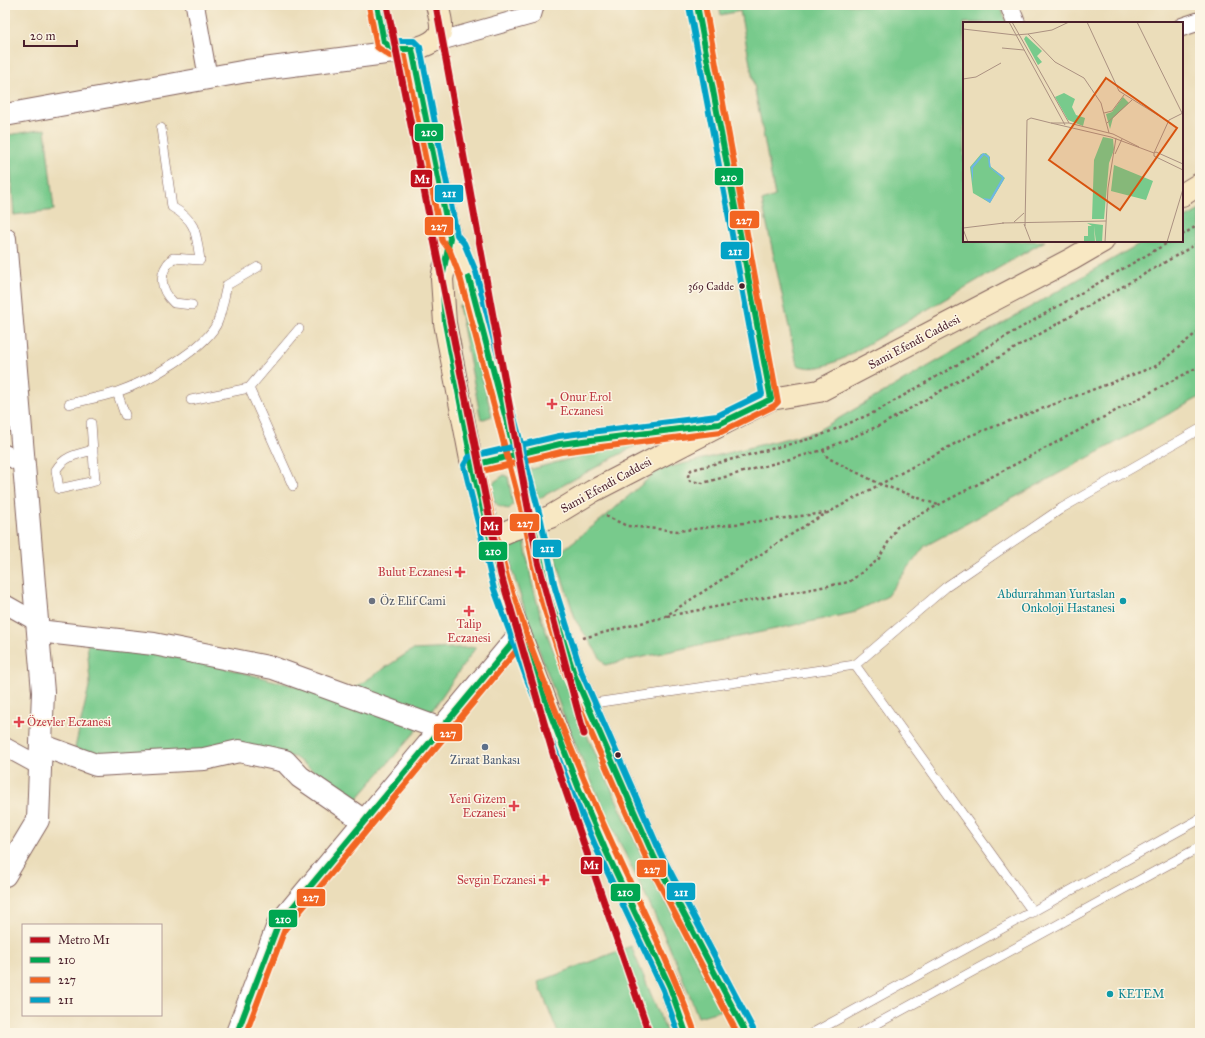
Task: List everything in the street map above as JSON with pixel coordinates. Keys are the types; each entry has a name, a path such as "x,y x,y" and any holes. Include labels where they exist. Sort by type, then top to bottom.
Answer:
{"main road":[{"path":"378,5 384,42 393,50 412,49 431,42 440,32 441,28 437,5"},
{"path":"412,49 450,238 442,279 443,304 472,465 502,587 579,789 662,969 686,1033"},
{"path":"1183,194 1200,184"},
{"path":"450,238 457,247 468,274 533,522 547,590 564,643 587,704 654,857 746,1033"},
{"name":"Sami Efendi Caddesi","path":"490,539 550,517 593,490 771,398 819,391 1100,242"},
{"name":"Sami Efendi Caddesi","path":"472,465 560,444 719,424"}],"street":[{"path":"195,5 208,78"},
{"path":"5,115 208,78 412,49 532,15 536,5"},
{"path":"697,5 771,398"},
{"path":"1009,5 1016,22"},
{"path":"1183,27 1200,21"},
{"path":"5,239 8,306 24,465 43,692 38,820 5,875"},
{"path":"5,454 24,465"},
{"path":"5,604 38,626 154,644 273,668 441,729"},
{"path":"237,1033 278,925 520,634"},
{"path":"5,747 41,756 96,765 204,759 239,751 285,762 300,777 364,821"}],"lane":[{"path":"161,128 172,207 187,217 194,227 200,260 173,258 164,268 161,282 163,290 174,303 192,306"},
{"path":"69,404 117,392 139,382 196,348 207,337 218,322 227,285 258,267"},
{"path":"191,400 249,388 299,329"},
{"path":"249,388 293,486"},
{"path":"117,392 125,415"},
{"path":"91,422 93,450 95,481 59,489 56,470 62,461 74,455 93,450"},
{"path":"587,704 855,665 946,587 959,578 1062,508 1200,429"},
{"path":"855,665 1033,912"},
{"path":"813,1033 1200,819"},
{"path":"860,1033 1199,850"}],"path":[{"path":"1183,234 1200,224"},
{"path":"1169,242 875,412 817,437 691,470 688,476 690,481 703,483 823,450 883,424 1200,242"},
{"path":"664,617 808,523 969,436 1156,366 1200,330"},
{"path":"564,643 664,617 849,582 878,560 896,527 1200,366"},
{"path":"823,450 828,458 880,484 938,505"},
{"path":"606,516 627,526 678,531 829,512"}],"green space":[{"path":"719,5 1000,5 1007,22 963,22 963,242 1043,242 842,359 825,366 815,368 797,365 762,201 775,196 740,11 721,15"},
{"path":"45,129 54,210 14,215 8,135"},
{"path":"1200,210 1200,397 925,546 886,597 852,613 605,665 576,621 555,556 606,516 658,470 817,431 1142,242 1183,242 1183,219"},
{"path":"459,305 464,306 492,416 481,420"},
{"path":"634,442 635,446 536,500 528,470"},
{"path":"504,475 508,477 513,505 509,509 496,504 492,492 494,482"},
{"path":"524,538 532,583 542,621 581,722 638,847 722,1010 698,1017 667,941 608,818 578,751 538,648 504,544"},
{"path":"87,642 186,658 334,696 347,693 412,650 476,647 424,722 356,800 294,757 197,751 101,758 75,748 90,682"},
{"path":"631,946 667,1033 558,1033 538,982"}],"metro line":[{"name":"M1","path":"387,5 501,575 554,757 649,1033"},
{"name":"M1","path":"436,5 538,562 584,734"}],"transit line":[{"name":"210","path":"377,5 384,42 393,49 412,49 450,238 442,279 445,323 472,465 502,587 579,789 605,849 670,987 686,1033"},
{"name":"211","path":"385,5 391,38 396,41 414,41 420,47 457,235 464,243 476,272 541,520 555,588 581,671 661,854 753,1029"},
{"name":"210","path":"482,463 560,444 719,424 771,399 697,5"},
{"name":"227","path":"694,1030 656,938 600,817 566,737 537,662 510,586 498,543 482,471 561,452 721,432 774,406 778,402 705,5"},
{"name":"227","path":"369,6 377,47 390,56 405,57 442,240 450,251 460,277 525,524 539,592 566,676 647,860 737,1033"},
{"name":"211","path":"678,1033 663,990 598,852 572,792 526,677 494,589 464,465 469,457 559,436 717,416 762,394 689,6"},
{"name":"210","path":"469,278 533,522 547,590 574,674 654,857 746,1033"},
{"name":"210","path":"237,1033 278,925 520,634"},
{"name":"227","path":"246,1033 285,929 526,639"}],"place":[{"name":"369 Cadde","path":"742,286"},
{"name":"Onur Erol Eczanesi","path":"552,404"},
{"name":"Bulut Eczanesi","path":"460,572"},
{"name":"Öz Elif Cami","path":"372,601"},
{"name":"Abdurrahman Yurtaslan Onkoloji Hastanesi","path":"1123,601"},
{"name":"Talip Eczanesi","path":"469,611"},
{"name":"Özevler Eczanesi","path":"19,722"},
{"name":"Ziraat Bankası","path":"485,747"},
{"name":"Yeni Gizem Eczanesi","path":"514,806"},
{"name":"Sevgin Eczanesi","path":"544,880"},
{"name":"KETEM","path":"1110,994"}]}
